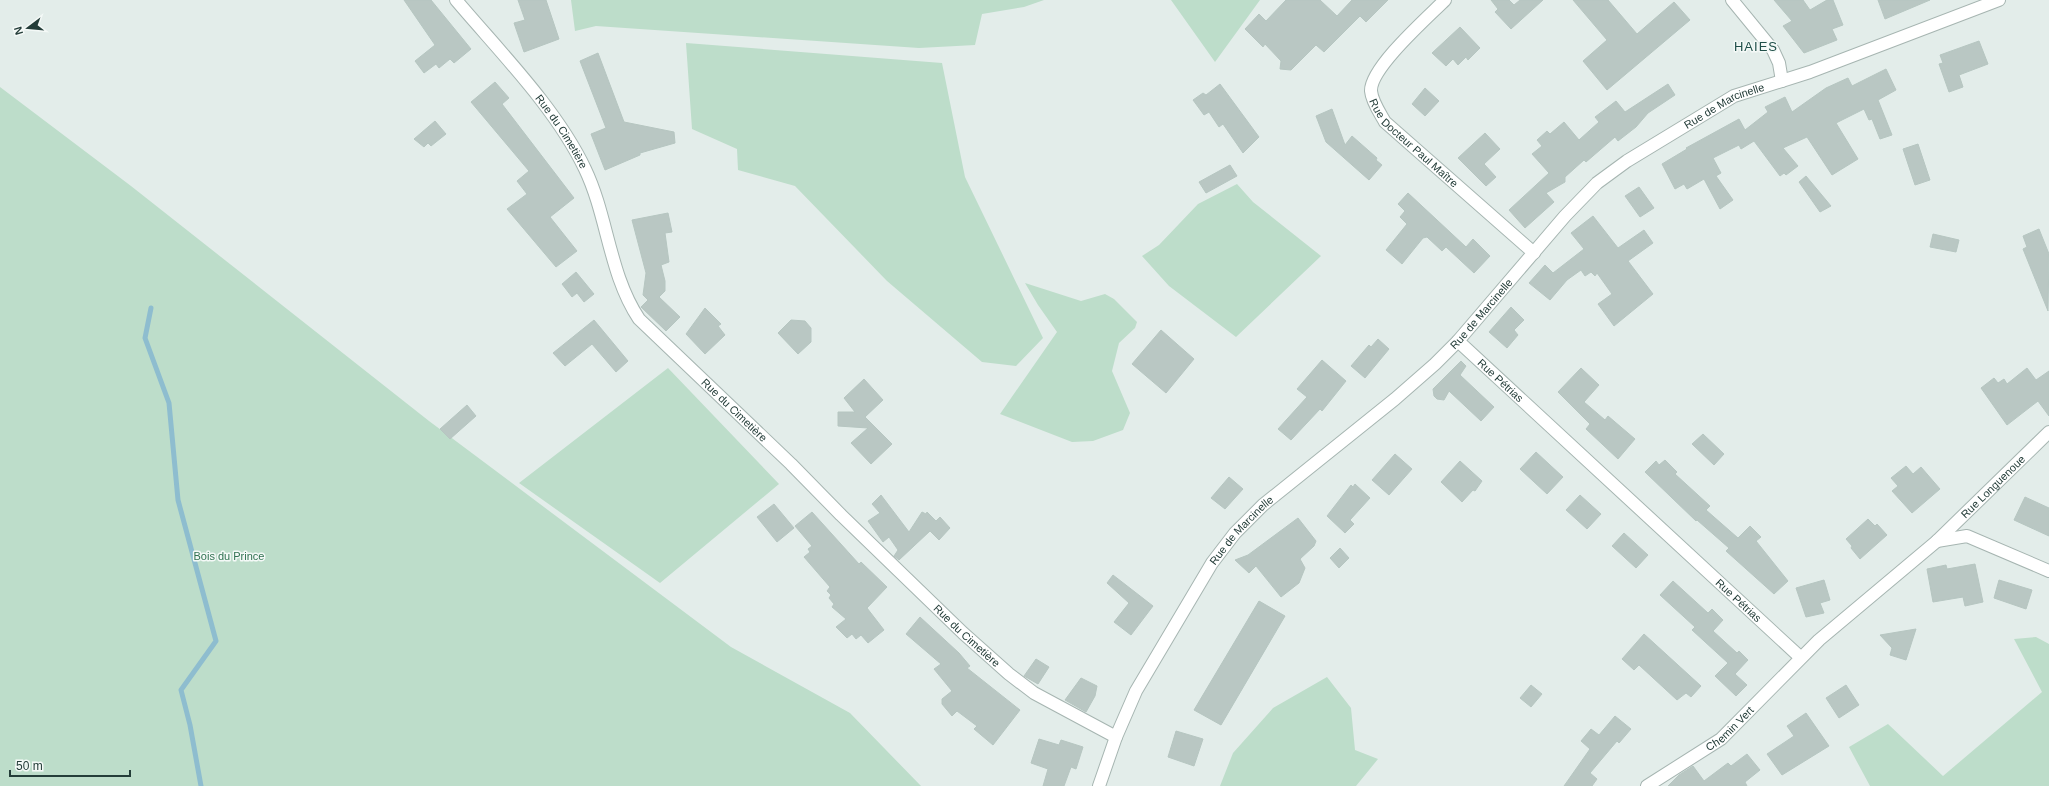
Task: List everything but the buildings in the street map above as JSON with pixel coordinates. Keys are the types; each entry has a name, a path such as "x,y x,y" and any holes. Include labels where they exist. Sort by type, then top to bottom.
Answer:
{"street":[{"name":"Rue du Cimetière","path":"456,0 533,91 569,140 585,169 596,199 622,288 639,319 791,464 841,515 963,633 1009,674 1034,693 1116,738"},
{"name":"Rue Docteur Paul Maître","path":"1445,0 1386,60 1373,79 1371,92 1376,106 1385,122 1534,253"},
{"path":"1732,0 1773,50 1779,63 1782,81"},
{"name":"Rue de Marcinelle","path":"1099,786 1116,738 1134,696 1167,636 1212,563 1235,533 1263,505 1404,392 1458,340 1588,190 1620,165 1732,97 1815,70 1999,0"},
{"name":"Rue Pétrias","path":"1458,340 1800,657"},
{"name":"Rue Longuenoue","path":"1937,541 2049,432"},
{"path":"1800,657 1937,541 1967,536 2049,571"},
{"name":"Chemin Vert","path":"1647,786 1721,739 1800,657"}],"green space":[{"path":"571,0 1044,0 1024,7 982,14 975,45 919,48 596,26 575,31"},
{"path":"1171,0 1260,0 1215,62"},
{"path":"686,43 942,63 965,177 1043,338 1016,366 982,362 887,281 795,186 738,170 737,149 692,129"},
{"name":"Bois du Prince","path":"0,87 131,186 429,421 731,647 850,713 921,786 0,786"},
{"path":"1237,184 1253,202 1321,256 1236,337 1169,286 1142,256 1159,245 1198,204"},
{"path":"1025,283 1081,301 1105,294 1114,299 1137,322 1135,328 1119,343 1112,371 1130,413 1123,430 1093,441 1072,442 1000,414 1057,332"},
{"path":"668,368 779,484 660,583 519,483"},
{"path":"2036,637 2049,644 2049,786 1870,786 1849,747 1888,724 1943,776 2042,692 2014,639"},
{"path":"1327,677 1351,708 1355,750 1378,759 1356,786 1220,786 1233,753 1273,708"}],"waterway":[{"path":"151,308 145,338 169,403 178,500 216,641 181,690 190,725 201,786"}],"district":[{"name":"HAIES","path":"1756,46"}]}
